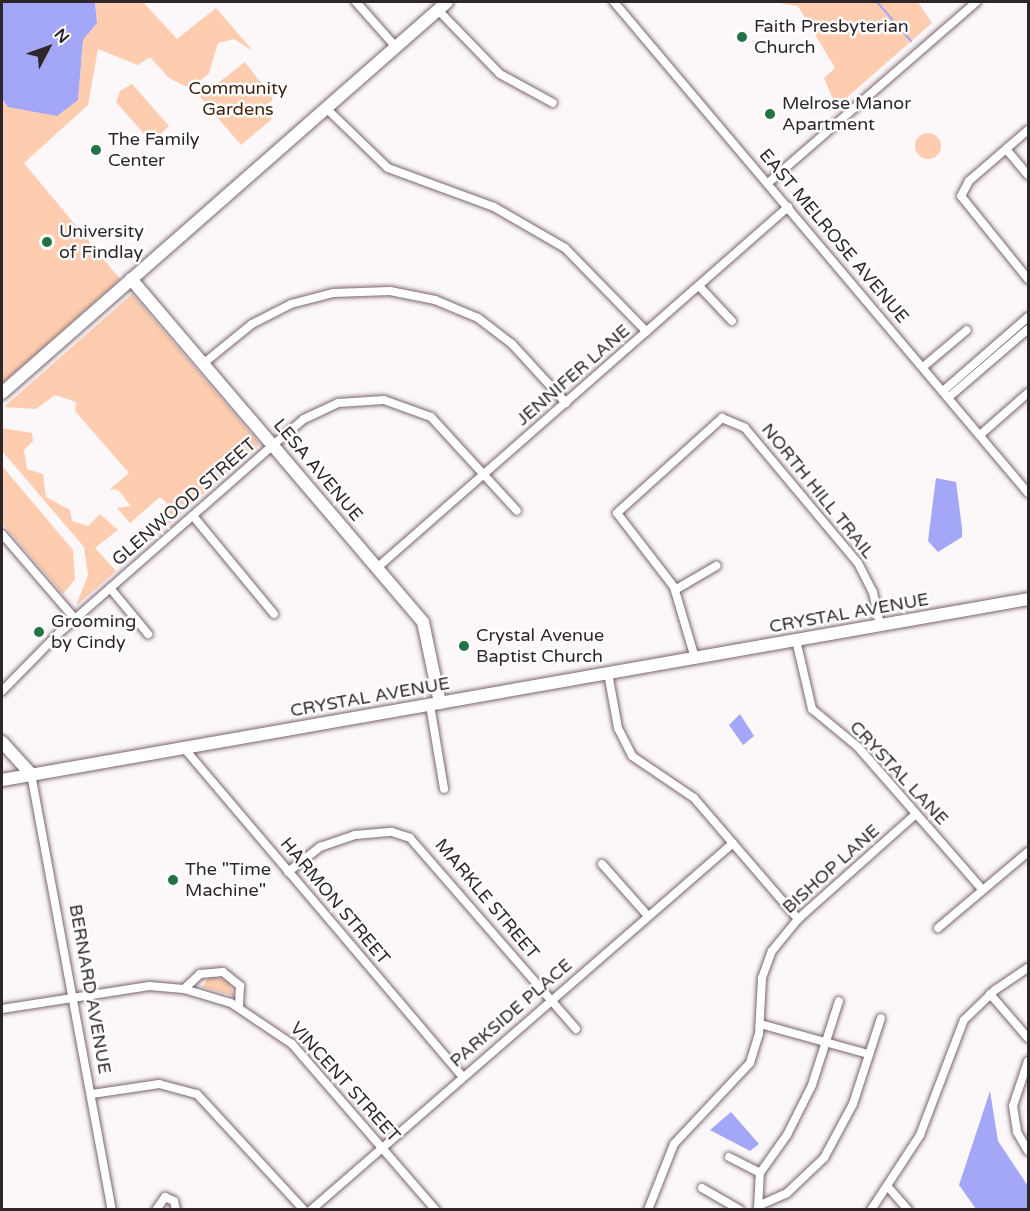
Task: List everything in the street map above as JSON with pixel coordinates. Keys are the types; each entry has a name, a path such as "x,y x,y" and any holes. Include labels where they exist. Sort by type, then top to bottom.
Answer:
{"street":[{"path":"356,2 396,47"},
{"name":"EAST MELROSE AVENUE","path":"614,2 1029,493"},
{"path":"768,183 976,2"},
{"path":"2,393 443,6 500,74 552,103"},
{"path":"326,108 388,168 494,207 556,242 586,266 647,332"},
{"path":"1029,130 965,185 962,202 1029,279"},
{"path":"1006,149 1029,175"},
{"name":"JENNIFER LANE","path":"378,567 788,207"},
{"name":"LESA AVENUE","path":"131,279 378,567 425,626 435,704"},
{"path":"699,286 732,321"},
{"path":"204,363 252,324 291,304 333,293 390,291 435,300 478,318 512,344 566,403"},
{"path":"946,394 1029,316"},
{"path":"946,394 1029,329"},
{"path":"923,367 967,330"},
{"path":"980,435 1029,393"},
{"name":"GLENWOOD STREET","path":"2,691 110,588 273,445 323,409 352,400 384,400 431,417 517,511"},
{"name":"NORTH HILL TRAIL","path":"675,590 617,513 709,426 732,418 763,447 858,563 873,592 880,625"},
{"path":"193,516 274,614"},
{"path":"2,534 75,619"},
{"path":"695,658 675,590 716,566"},
{"path":"110,588 148,634"},
{"name":"CRYSTAL AVENUE","path":"2,780 1029,599"},
{"name":"CRYSTAL LANE","path":"796,640 812,709 858,747 982,889"},
{"path":"608,673 618,728 632,756 682,787 798,920"},
{"path":"435,704 444,789"},
{"path":"2,742 31,774"},
{"name":"HARMON STREET","path":"183,747 462,1076"},
{"name":"BERNARD AVENUE","path":"31,774 112,1209"},
{"name":"BISHOP LANE","path":"760,1024 762,978 772,951 798,920 916,814"},
{"name":"MARKLE STREET","path":"288,872 320,848 365,833 401,834 420,845 576,1029"},
{"name":"PARKSIDE PLACE","path":"311,1209 733,843"},
{"path":"938,928 1029,852"},
{"path":"602,864 648,916"},
{"path":"871,1209 889,1188 920,1136 958,1029 990,994 1029,968"},
{"path":"184,989 200,974 223,972 240,986 239,1007"},
{"name":"VINCENT STREET","path":"2,1009 138,986 184,989 239,1007 292,1044 436,1209"},
{"path":"990,994 1029,1038"},
{"path":"758,1208 760,1173 787,1135 828,1042 839,1001"},
{"path":"758,1208 787,1193 824,1158 852,1104 881,1018"},
{"path":"648,1209 659,1172 680,1136 747,1067 760,1024 868,1054"},
{"path":"1029,1061 1013,1106 1017,1132 1029,1151"},
{"path":"92,1094 159,1084 197,1094 304,1209"},
{"path":"729,1157 760,1173"},
{"path":"702,1188 741,1209"},
{"path":"889,1188 908,1209"},
{"path":"156,1209 165,1197 174,1201 176,1209"}],"green space":[{"name":"University of Findlay","path":"95,2 143,2 177,39 216,8 253,51 234,39 218,43 209,73 191,89 169,78 150,57 138,65 98,49 88,105 24,163 120,279 2,384 2,99 8,107 78,100 83,40 97,23"},
{"path":"773,2 918,2 932,23 836,107 824,78 835,68 798,6"},
{"name":"Community Gardens","path":"245,62 273,99 263,109 272,119 241,145 200,97"},
{"path":"132,84 169,126 152,143 116,102 120,91"},
{"path":"928,133 937,137 941,146 937,155 928,159 919,155 915,146 919,137"},
{"path":"132,294 260,444 138,551 134,542 172,508 160,497 130,523 117,508 131,506 118,490 110,489 129,473 75,411 76,402 55,395 36,409 4,407"},
{"path":"2,428 32,433 33,441 24,450 27,469 43,474 46,497 70,510 72,521 88,526 100,514 118,530 95,548 116,571 76,606 88,575 84,547 2,451"},
{"path":"2,466 73,550 75,579 63,594 2,523"},
{"path":"210,976 228,981 234,996 202,987"}],"water":[{"path":"2,2 95,2 97,23 83,40 78,100 57,116 8,107 2,99"},
{"path":"936,478 956,482 962,528 962,537 938,552 928,541"},
{"path":"740,714 754,736 743,745 729,725"},
{"path":"990,1091 998,1141 1028,1186 1028,1209 976,1209 959,1185"},
{"path":"731,1112 759,1144 750,1151 710,1130"}],"waterway":[{"path":"877,2 911,41"}],"place":[{"name":"Faith Presbyterian Church","path":"742,37"},
{"name":"Melrose Manor Apartment","path":"770,114"},
{"name":"The Family Center","path":"96,150"},
{"name":"University of Findlay","path":"47,242"},
{"name":"Grooming by Cindy","path":"39,632"},
{"name":"Crystal Avenue Baptist Church","path":"464,646"},
{"name":"The \"Time Machine\"","path":"173,880"}]}
